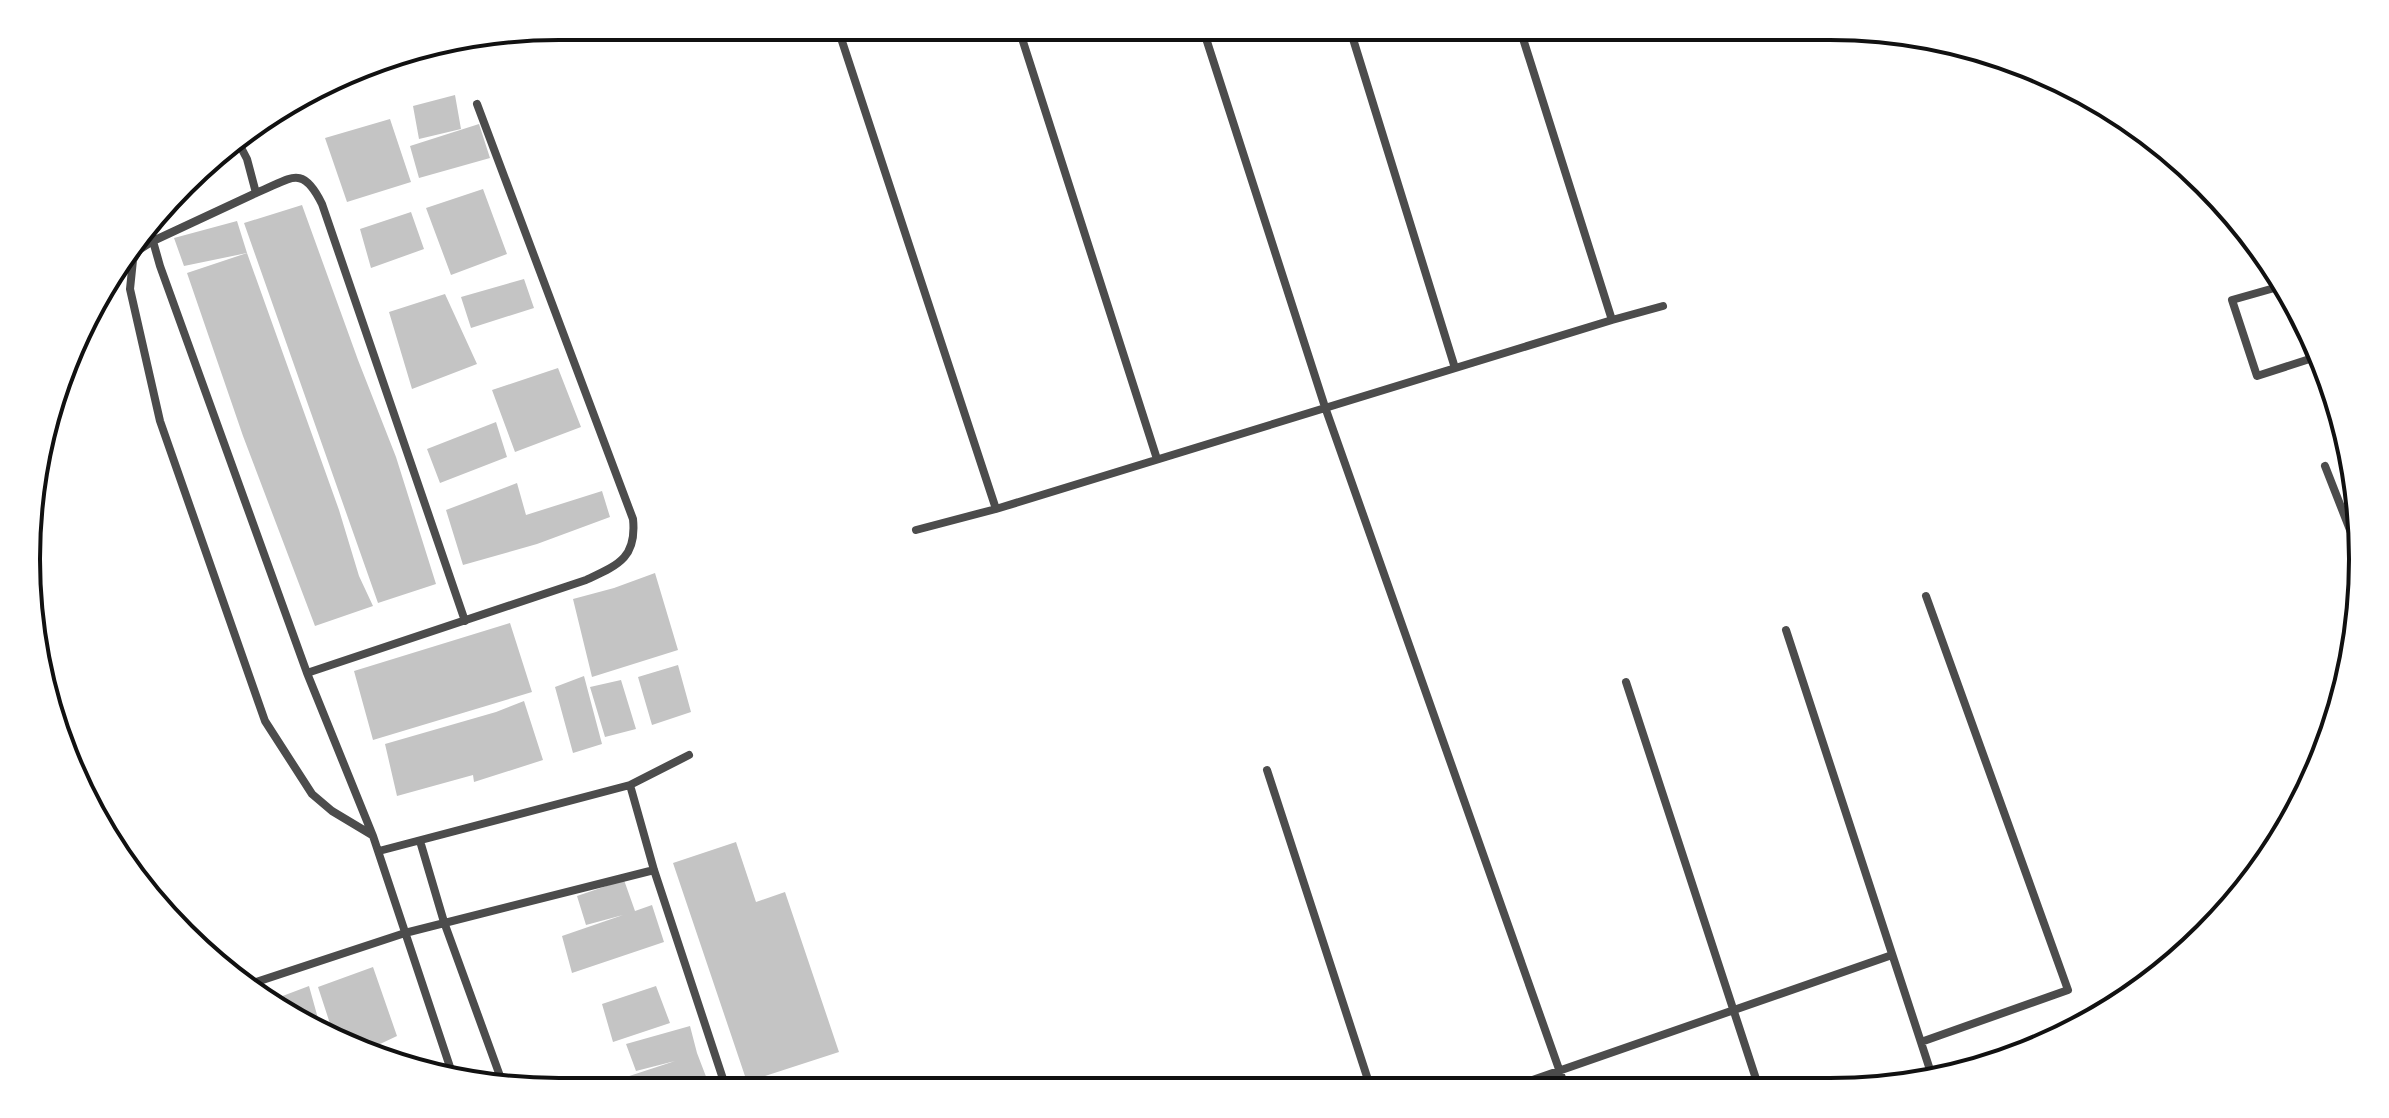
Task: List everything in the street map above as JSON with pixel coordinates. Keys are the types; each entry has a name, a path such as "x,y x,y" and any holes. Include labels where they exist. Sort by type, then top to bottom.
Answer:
{"street":[{"path":"842,40 996,509"},
{"path":"1022,40 1157,459"},
{"path":"1207,40 1325,407 1562,1078"},
{"path":"1353,40 1455,368"},
{"path":"1523,40 1612,320"},
{"path":"307,673 586,580 610,569 630,553 635,535 633,519 477,104"},
{"path":"241,148 256,193"},
{"path":"145,246 256,193 298,177 307,179 313,186 338,246 465,621"},
{"path":"152,237 307,673 379,851 450,1066"},
{"path":"133,263 130,289 160,421 265,721 312,794 332,811 373,836"},
{"path":"2272,289 2232,300 2257,376 2309,359"},
{"path":"916,530 996,509 1663,306"},
{"path":"2325,466 2348,525"},
{"path":"1921,1042 2068,990 1926,596"},
{"path":"1786,630 1930,1068"},
{"path":"1626,682 1756,1078"},
{"path":"379,851 630,785 689,755"},
{"path":"1267,770 1367,1078"},
{"path":"630,785 654,870 723,1078"},
{"path":"420,841 444,922 500,1075"},
{"path":"258,981 444,922 654,870"},
{"path":"1539,1078 1892,955"}],"building":[{"path":"455,95 461,129 419,139 413,106"},
{"path":"390,119 411,182 347,202 325,138"},
{"path":"479,124 490,158 419,178 410,146"},
{"path":"483,189 507,254 451,275 426,208"},
{"path":"302,205 396,457 436,584 378,603 244,223"},
{"path":"411,212 424,249 371,268 360,229"},
{"path":"237,221 247,253 184,266 174,238"},
{"path":"247,253 339,510 359,576 373,606 315,626 243,436 187,273"},
{"path":"524,279 534,308 471,328 461,297"},
{"path":"445,294 477,364 412,389 389,312"},
{"path":"558,368 581,427 515,452 492,390"},
{"path":"496,422 507,457 440,483 427,449"},
{"path":"517,483 526,515 602,491 610,517 537,544 463,565 446,510"},
{"path":"655,573 678,650 592,677 573,599"},
{"path":"510,623 532,692 373,740 354,671"},
{"path":"678,665 691,712 652,725 638,677"},
{"path":"584,676 602,744 573,753 555,687"},
{"path":"621,680 636,729 605,737 590,687"},
{"path":"524,701 543,760 474,782 473,775 397,796 385,744"},
{"path":"736,842 756,902 785,892 839,1052 759,1078 746,1078 673,863"},
{"path":"624,880 635,911 652,905 664,942 572,973 562,936 623,915 586,925 577,896"},
{"path":"373,967 397,1036 378,1045 330,1025 318,987"},
{"path":"309,986 318,1018 299,1008 280,997"},
{"path":"656,986 670,1023 613,1042 602,1004"},
{"path":"690,1026 707,1078 623,1078 675,1061 636,1071 626,1044"}]}
